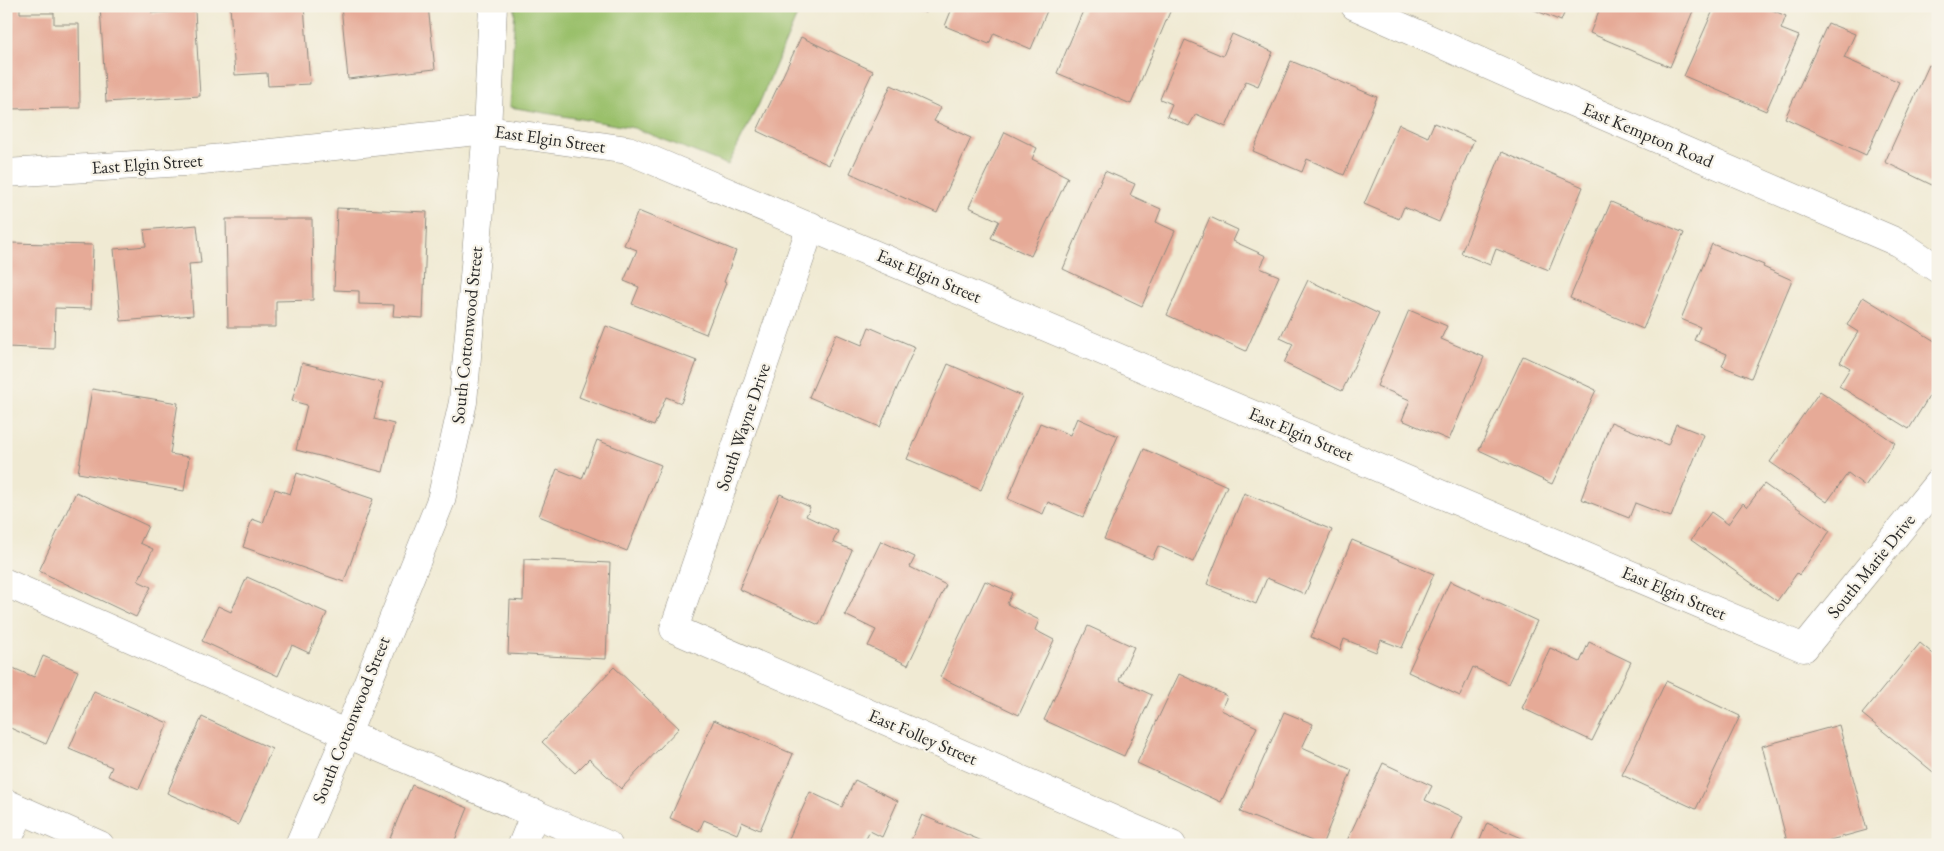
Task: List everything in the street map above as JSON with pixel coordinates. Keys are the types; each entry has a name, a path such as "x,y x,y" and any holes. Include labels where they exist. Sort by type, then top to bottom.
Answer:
{"street":[{"name":"South Cottonwood Street","path":"299,845 347,734 443,490 463,402 487,130 493,6"},
{"name":"East Kempton Road","path":"1355,6 1544,90 1899,243 1938,270"},
{"name":"East Elgin Street","path":"6,173 184,162 487,130 628,150 1804,648"},
{"name":"South Wayne Drive","path":"674,629 811,226"},
{"name":"South Marie Drive","path":"1804,648 1938,484"},
{"path":"6,583 347,734 535,812 608,845"},
{"name":"East Folley Street","path":"674,629 1172,845"},
{"path":"6,844 14,807 100,845"},
{"path":"522,845 535,812"}],"green space":[{"path":"515,6 801,6 759,104 728,165 634,128 510,107"}],"building":[{"path":"6,6 20,6 20,13 54,13 54,24 79,24 80,108 6,109"},
{"path":"100,6 151,6 152,13 195,11 200,96 106,102"},
{"path":"230,6 304,6 310,84 268,86 267,73 235,75"},
{"path":"341,6 428,6 435,69 348,79"},
{"path":"909,6 929,6 926,13"},
{"path":"953,6 1049,6 1031,49 994,33 989,44 945,26"},
{"path":"1085,6 1172,7 1131,104 1057,73"},
{"path":"1525,6 1567,6 1561,21"},
{"path":"1601,6 1695,6 1670,67 1590,33"},
{"path":"1715,6 1763,6 1786,16 1781,29 1799,36 1766,111 1684,76"},
{"path":"1828,23 1855,34 1844,58 1899,82 1866,155 1785,118"},
{"path":"1232,34 1273,52 1258,86 1246,81 1226,127 1196,114 1189,126 1167,116 1172,104 1160,99 1185,40 1223,56"},
{"path":"801,37 873,71 829,165 757,131"},
{"path":"1291,61 1377,97 1344,175 1307,159 1302,172 1253,151"},
{"path":"1929,65 1938,69 1938,188 1885,162"},
{"path":"891,85 941,108 934,121 971,138 937,213 850,173"},
{"path":"1434,123 1474,140 1439,222 1404,207 1399,219 1364,204 1399,124 1428,137"},
{"path":"1005,132 1037,148 1032,159 1068,177 1031,256 991,238 999,221 969,207"},
{"path":"1502,152 1583,187 1549,270 1496,249 1490,265 1461,253"},
{"path":"1105,171 1135,184 1130,195 1161,209 1156,222 1175,231 1142,306 1063,269"},
{"path":"1611,202 1684,233 1643,329 1570,298"},
{"path":"337,208 427,212 423,318 393,316 394,305 359,304 359,291 334,290"},
{"path":"638,211 736,251 706,334 632,304 639,287 624,281 637,250 624,245"},
{"path":"1210,217 1238,230 1233,241 1266,256 1260,268 1279,276 1246,351 1167,315"},
{"path":"226,219 312,219 313,300 276,301 276,327 228,327"},
{"path":"197,225 201,263 189,264 193,315 121,321 114,249 146,246 144,230"},
{"path":"10,243 93,245 91,309 55,308 54,349 7,347"},
{"path":"1712,244 1764,265 1763,267 1792,280 1751,378 1722,366 1727,354 1694,340 1700,327 1681,319"},
{"path":"1308,280 1379,314 1342,391 1284,363 1293,344 1280,338"},
{"path":"1863,297 1938,343 1938,382 1909,429 1839,386 1850,368 1840,362 1858,332 1847,325"},
{"path":"1409,310 1447,326 1441,339 1484,357 1449,440 1402,420 1410,400 1377,386"},
{"path":"606,326 697,361 681,403 666,397 654,426 579,397"},
{"path":"869,327 915,347 880,427 809,397 836,334 862,345"},
{"path":"1523,356 1596,390 1552,484 1479,450"},
{"path":"302,363 383,383 374,419 394,424 383,472 296,450 307,405 292,401"},
{"path":"948,364 1022,396 981,490 907,459"},
{"path":"92,389 178,403 170,454 189,457 184,491 78,473"},
{"path":"1820,391 1895,443 1865,486 1848,473 1827,502 1770,462"},
{"path":"1077,418 1118,436 1083,517 1048,502 1043,514 1008,499 1040,423 1070,435"},
{"path":"1611,422 1668,445 1676,424 1704,435 1671,517 1635,503 1629,518 1581,499"},
{"path":"597,440 661,465 627,551 539,516 557,469 582,479"},
{"path":"1144,449 1227,486 1193,562 1158,546 1152,559 1104,539"},
{"path":"297,473 373,499 344,582 243,547 252,519 263,523 275,489 290,494"},
{"path":"1764,484 1830,531 1799,575 1797,573 1777,601 1691,540 1711,512 1728,524 1743,503 1747,507"},
{"path":"76,492 148,526 140,543 153,549 138,581 151,587 136,617 39,571"},
{"path":"1244,493 1332,530 1305,594 1267,578 1256,604 1207,584"},
{"path":"780,494 810,507 806,516 838,531 833,542 852,550 819,625 739,589"},
{"path":"1352,540 1434,574 1402,648 1381,640 1376,652 1344,639 1340,650 1311,637"},
{"path":"881,541 915,557 910,567 946,585 908,665 868,646 876,630 845,615"},
{"path":"524,559 610,563 606,659 508,654 510,600 523,601"},
{"path":"247,577 327,613 309,653 292,645 278,676 202,641 218,606 231,612"},
{"path":"985,581 1012,593 1007,604 1039,620 1035,630 1054,640 1019,715 940,677"},
{"path":"1450,581 1537,621 1508,684 1473,667 1460,696 1408,672"},
{"path":"1088,626 1134,647 1119,680 1152,695 1124,756 1044,720"},
{"path":"1589,642 1631,662 1592,741 1522,708 1550,648 1580,662"},
{"path":"1920,643 1938,658 1938,776 1862,714"},
{"path":"43,656 78,671 46,744 6,726 6,665 34,677"},
{"path":"614,667 679,728 621,789 589,759 575,773 542,742"},
{"path":"1179,674 1227,696 1221,710 1257,727 1221,802 1137,763"},
{"path":"1666,681 1740,716 1696,809 1622,775"},
{"path":"94,691 168,723 139,789 108,776 112,767 69,749"},
{"path":"1284,712 1313,724 1302,748 1352,770 1322,845 1240,812"},
{"path":"202,717 272,749 238,825 167,793"},
{"path":"714,720 793,754 760,830 742,822 737,834 704,820 699,831 670,818"},
{"path":"1839,725 1867,830 1812,845 1788,845 1762,746"},
{"path":"1383,763 1432,786 1425,800 1463,817 1450,845 1345,845"},
{"path":"855,780 898,801 882,837 870,831 863,845 786,845 810,792 842,807"},
{"path":"412,785 468,808 453,845 387,845"},
{"path":"922,815 991,845 909,845"},
{"path":"1487,823 1538,845 1478,845"}]}
